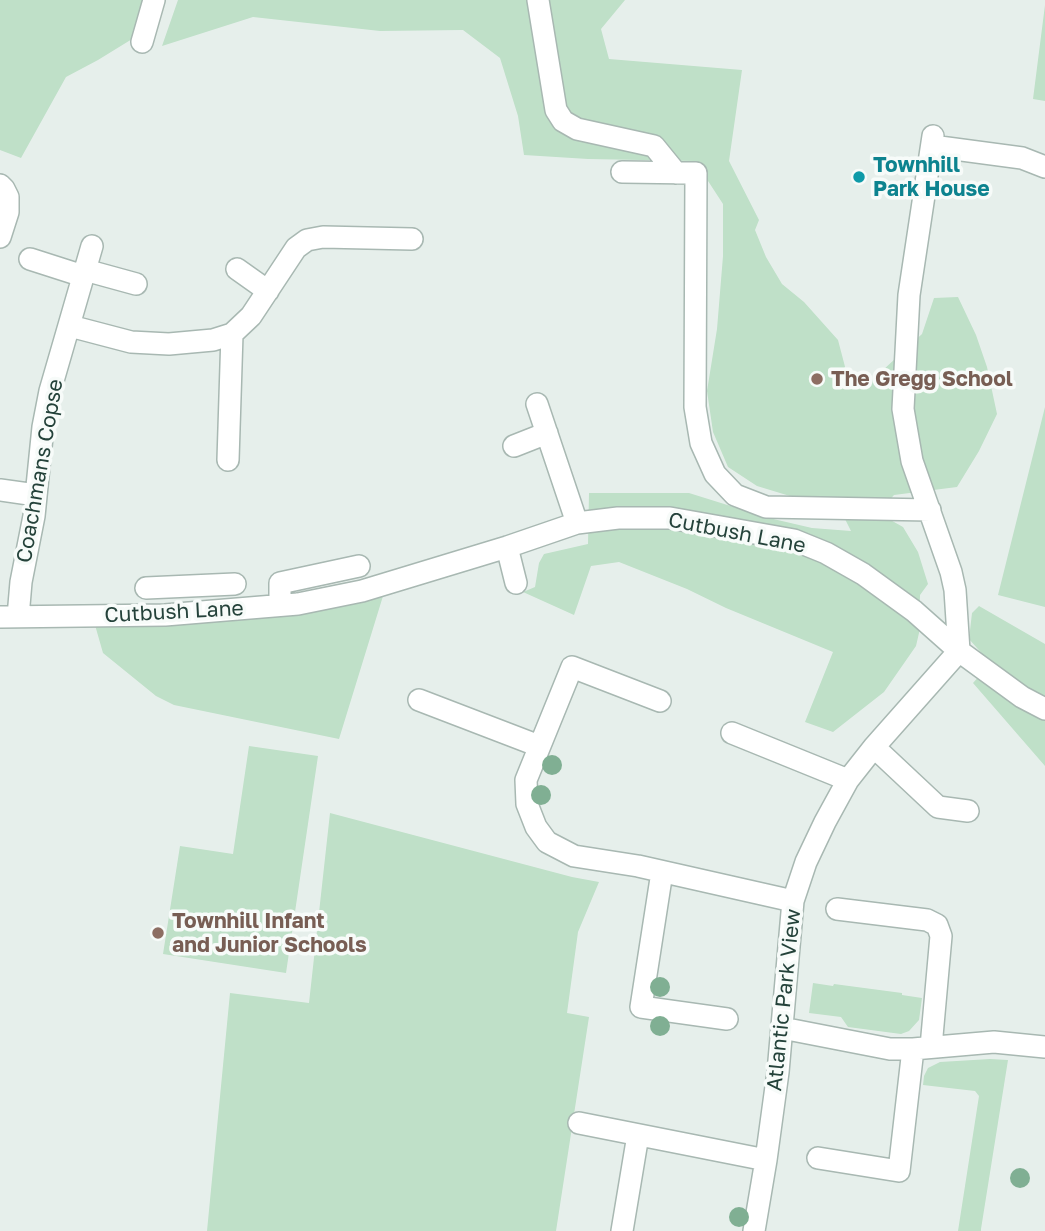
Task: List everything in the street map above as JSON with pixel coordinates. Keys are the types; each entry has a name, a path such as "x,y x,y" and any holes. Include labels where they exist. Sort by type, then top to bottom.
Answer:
{"street":[{"path":"142,42 153,0"},
{"path":"538,0 556,110 563,121 577,129 654,146 676,173"},
{"path":"959,652 955,590 951,572 912,461 903,409 909,296 932,141 1022,158 1045,167"},
{"path":"622,172 696,173 695,407 701,443 715,474 735,495 766,507 930,510"},
{"path":"0,185 8,197 8,212 0,237"},
{"path":"70,326 131,342 169,344 213,340 232,334 251,316 296,248 307,240 323,237 412,239"},
{"name":"Coachmans Copse","path":"9,617 21,582 34,516 43,427 50,391 92,246"},
{"path":"30,259 136,284"},
{"path":"237,269 268,291"},
{"path":"228,460 232,334"},
{"path":"537,404 577,523"},
{"path":"514,446 547,433"},
{"path":"0,490 36,495"},
{"name":"Cutbush Lane","path":"9,617 165,615 298,604 362,592 577,523 618,518 670,518 794,540 826,552 914,611 959,652 1022,697 1045,709"},
{"path":"507,547 516,583"},
{"path":"280,605 280,583 359,566"},
{"path":"146,588 235,584"},
{"path":"202,586 204,611"},
{"name":"Atlantic Park View","path":"754,1231 766,1160 782,1028 793,901 811,852 848,780 959,652"},
{"path":"660,701 572,667 526,780 527,804 536,827 547,842 574,856 793,901"},
{"path":"419,700 539,746"},
{"path":"732,733 848,780"},
{"path":"874,747 938,807 968,811"},
{"path":"662,872 641,1007 727,1019"},
{"name":"Atlantic Park View","path":"818,1158 899,1171 941,936 937,925 927,920 837,909"},
{"path":"782,1028 890,1049 993,1042 1045,1047"},
{"path":"579,1123 766,1160"},
{"path":"622,1231 638,1135"}],"green space":[{"path":"0,0 147,0 137,36 66,77 21,158 0,150"},
{"path":"178,0 625,0 601,29 609,59 742,70 729,161 759,220 755,230 766,257 782,284 804,302 838,340 849,382 870,382 922,334 934,298 958,297 987,367 997,414 957,487 894,495 878,513 903,527 918,552 928,584 920,595 916,646 884,692 833,732 805,722 833,652 619,562 591,566 574,615 523,592 535,587 539,563 544,554 588,544 589,493 689,493 769,518 812,528 851,531 844,517 803,500 757,486 728,467 713,432 707,391 717,329 723,256 723,204 695,161 524,155 518,116 500,58 463,30 380,31 253,17 162,46"},
{"path":"1045,5 1045,101 1033,99"},
{"path":"1045,407 1045,607 998,595"},
{"path":"383,596 339,739 174,705 156,696 103,653 95,625"},
{"path":"979,606 1045,644 1045,700 1025,689 985,657 969,639 972,613"},
{"path":"981,674 1045,717 1045,766 973,683"},
{"path":"249,746 318,756 286,973 163,954 180,846 233,854"},
{"path":"330,813 599,882 578,932 567,1013 589,1017 556,1231 207,1231 230,993 309,1003"},
{"path":"813,983 902,993 922,998 919,1020 909,1031 901,1034 848,1027 841,1017 809,1013"},
{"path":"1008,1060 981,1231 958,1231 979,1096 975,1091 923,1085 924,1076 928,1068 940,1062"}],"place":[{"name":"Townhill Park House","path":"859,177"},
{"name":"The Gregg School","path":"817,379"},
{"name":"Townhill Infant and Junior Schools","path":"158,933"}]}
